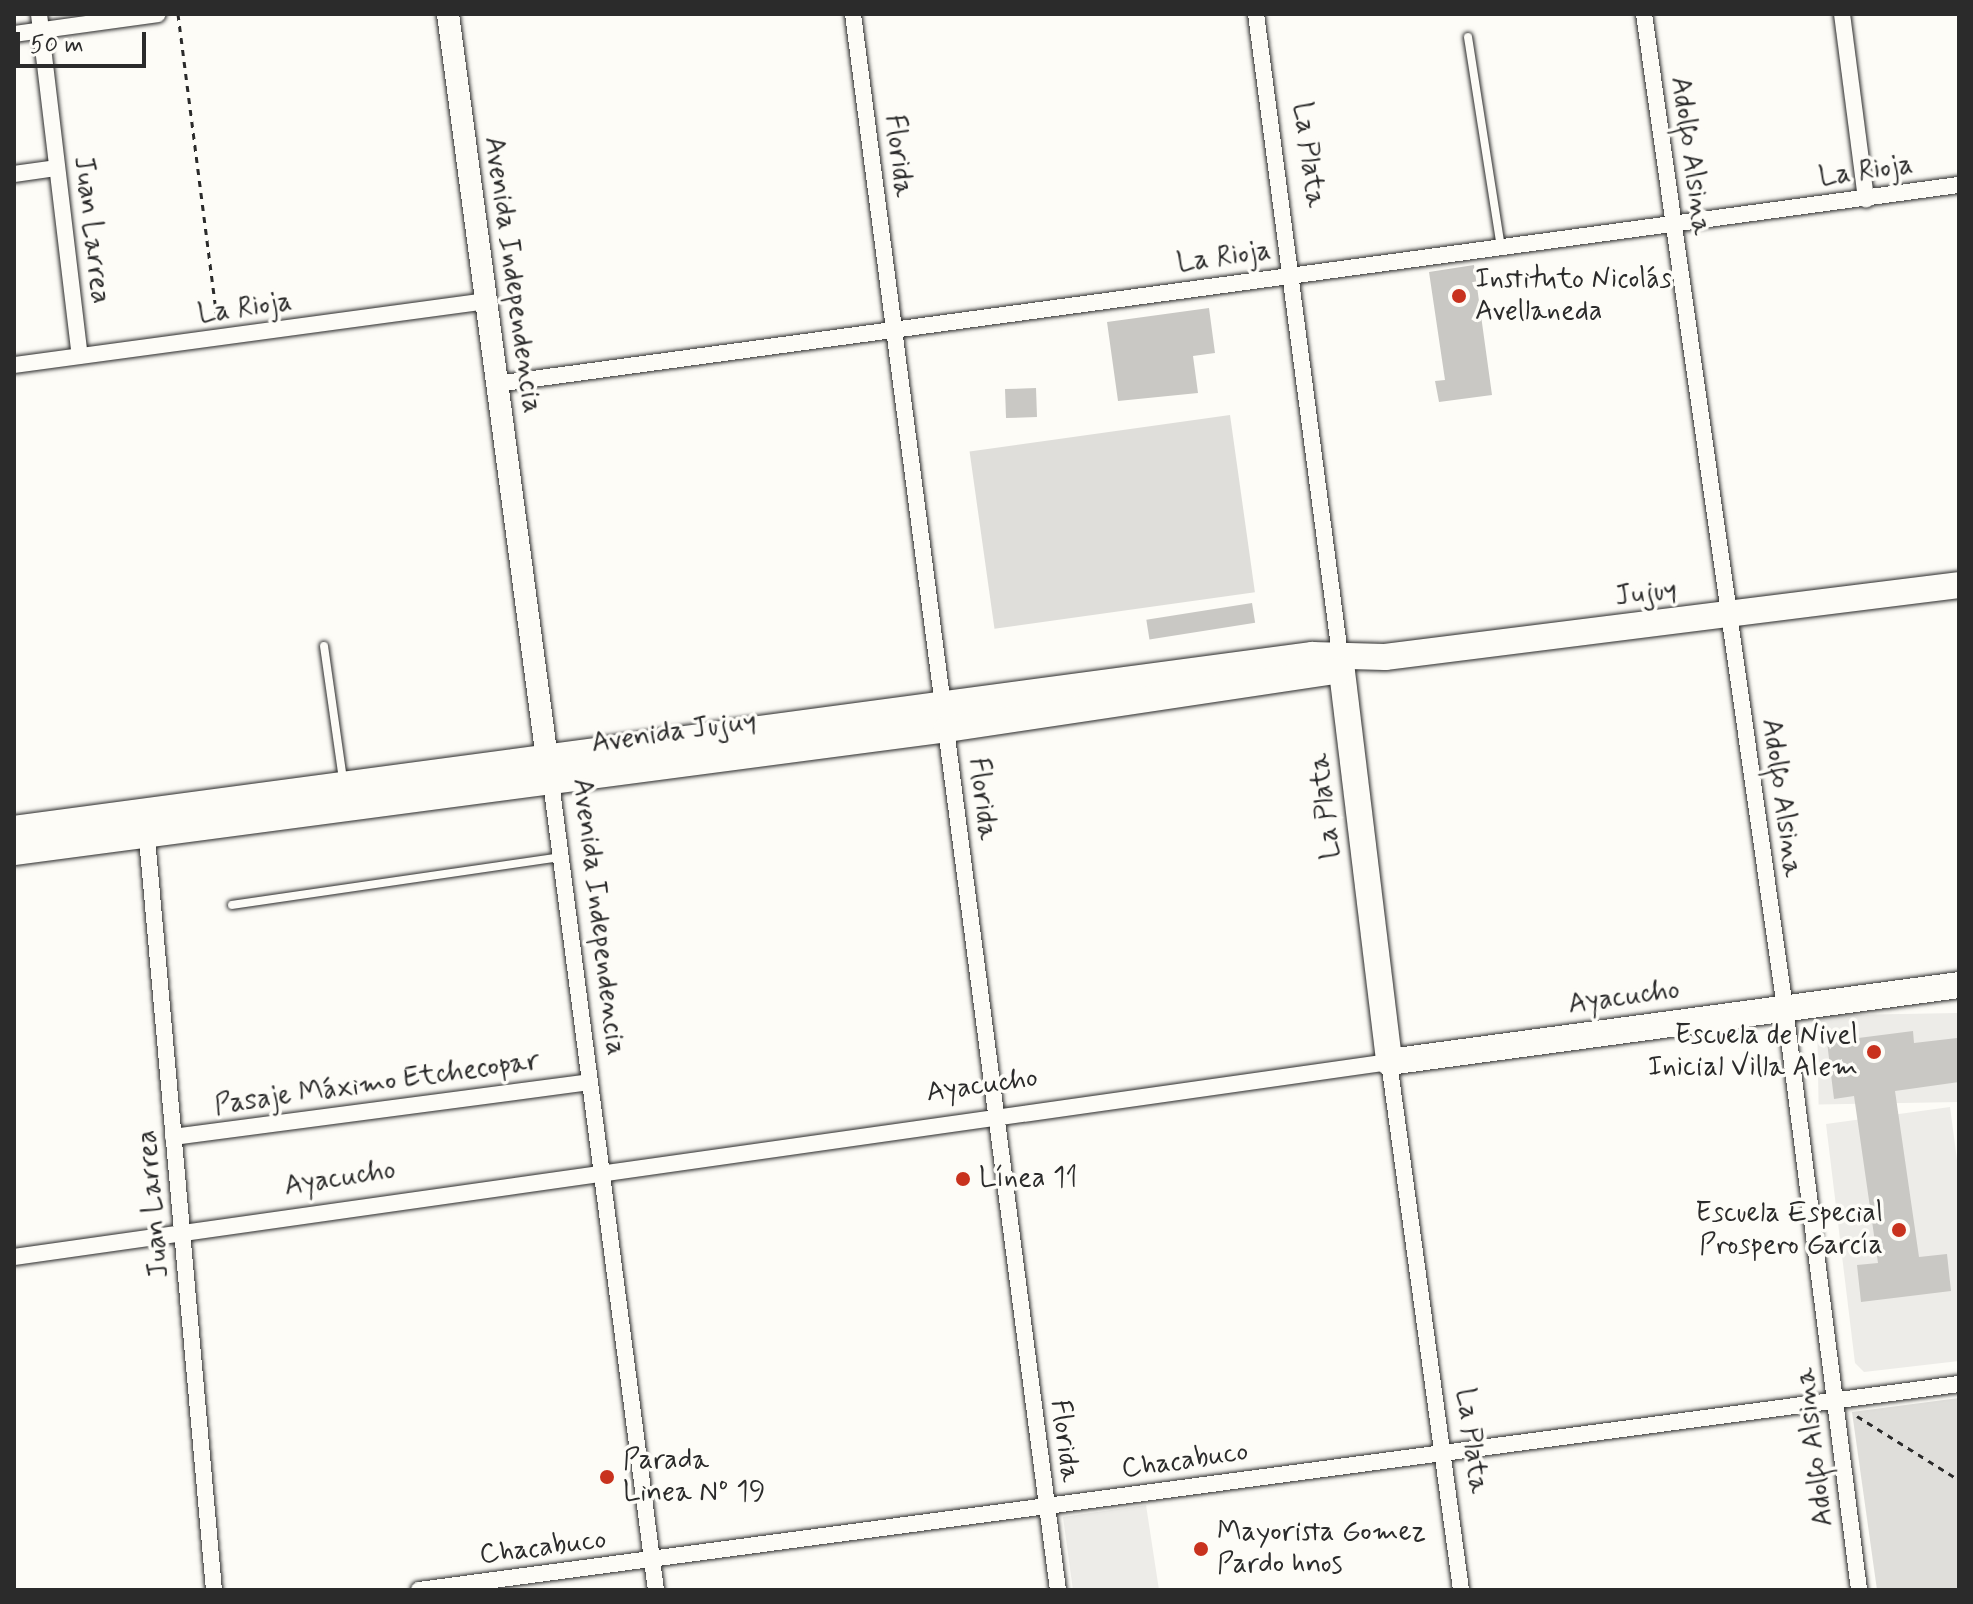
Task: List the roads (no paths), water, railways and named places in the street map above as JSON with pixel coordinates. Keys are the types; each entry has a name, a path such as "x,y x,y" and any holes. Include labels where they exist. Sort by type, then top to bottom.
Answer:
{"main road":[{"name":"Avenida Independencia","path":"448,14 483,302 551,782"},
{"name":"Jujuy","path":"1340,662 1959,585"},
{"name":"Avenida Jujuy","path":"14,829 146,823 551,782 945,717 1340,662"},
{"name":"La Plata","path":"1340,662 1389,1062"},
{"name":"Avenida Jujuy","path":"14,852 344,785 546,756 945,717"},
{"name":"Ayacucho","path":"1389,1062 1959,985"}],"street":[{"path":"14,34 40,22 158,14"},
{"name":"Florida","path":"853,14 1058,1590"},
{"name":"La Plata","path":"1256,14 1340,662"},
{"name":"Adolfo Alsina","path":"1644,14 1785,1008 1859,1590"},
{"path":"1842,14 1866,199"},
{"name":"Juan Larrea","path":"40,22 80,356"},
{"path":"14,174 56,168"},
{"name":"La Rioja","path":"496,384 1959,185"},
{"name":"La Rioja","path":"14,365 483,302"},
{"name":"Avenida Independencia","path":"551,782 656,1590"},
{"name":"Juan Larrea","path":"146,823 214,1590"},
{"name":"La Plata","path":"1389,1062 1439,1452 1461,1590"},
{"name":"Ayacucho","path":"14,1257 183,1236 600,1170 1389,1062"},
{"name":"Pasaje Máximo Etchecopar","path":"173,1137 589,1082"},
{"name":"Chacabuco","path":"419,1590 1959,1384"}],"lane":[{"path":"1468,37 1501,247"},
{"path":"324,646 344,785"},
{"path":"232,905 560,857"}],"place":[{"name":"Instituto Nicolás Avellaneda","path":"1459,296"},
{"name":"Escuela de Nivel Inicial Villa Alem","path":"1874,1052"},
{"name":"Línea 11","path":"963,1179"},
{"name":"Escuela Especial Prospero García","path":"1899,1230"},
{"name":"Parada Linea Nº 19","path":"607,1477"},
{"name":"Mayorista Gomez Pardo hnos","path":"1201,1549"}]}
